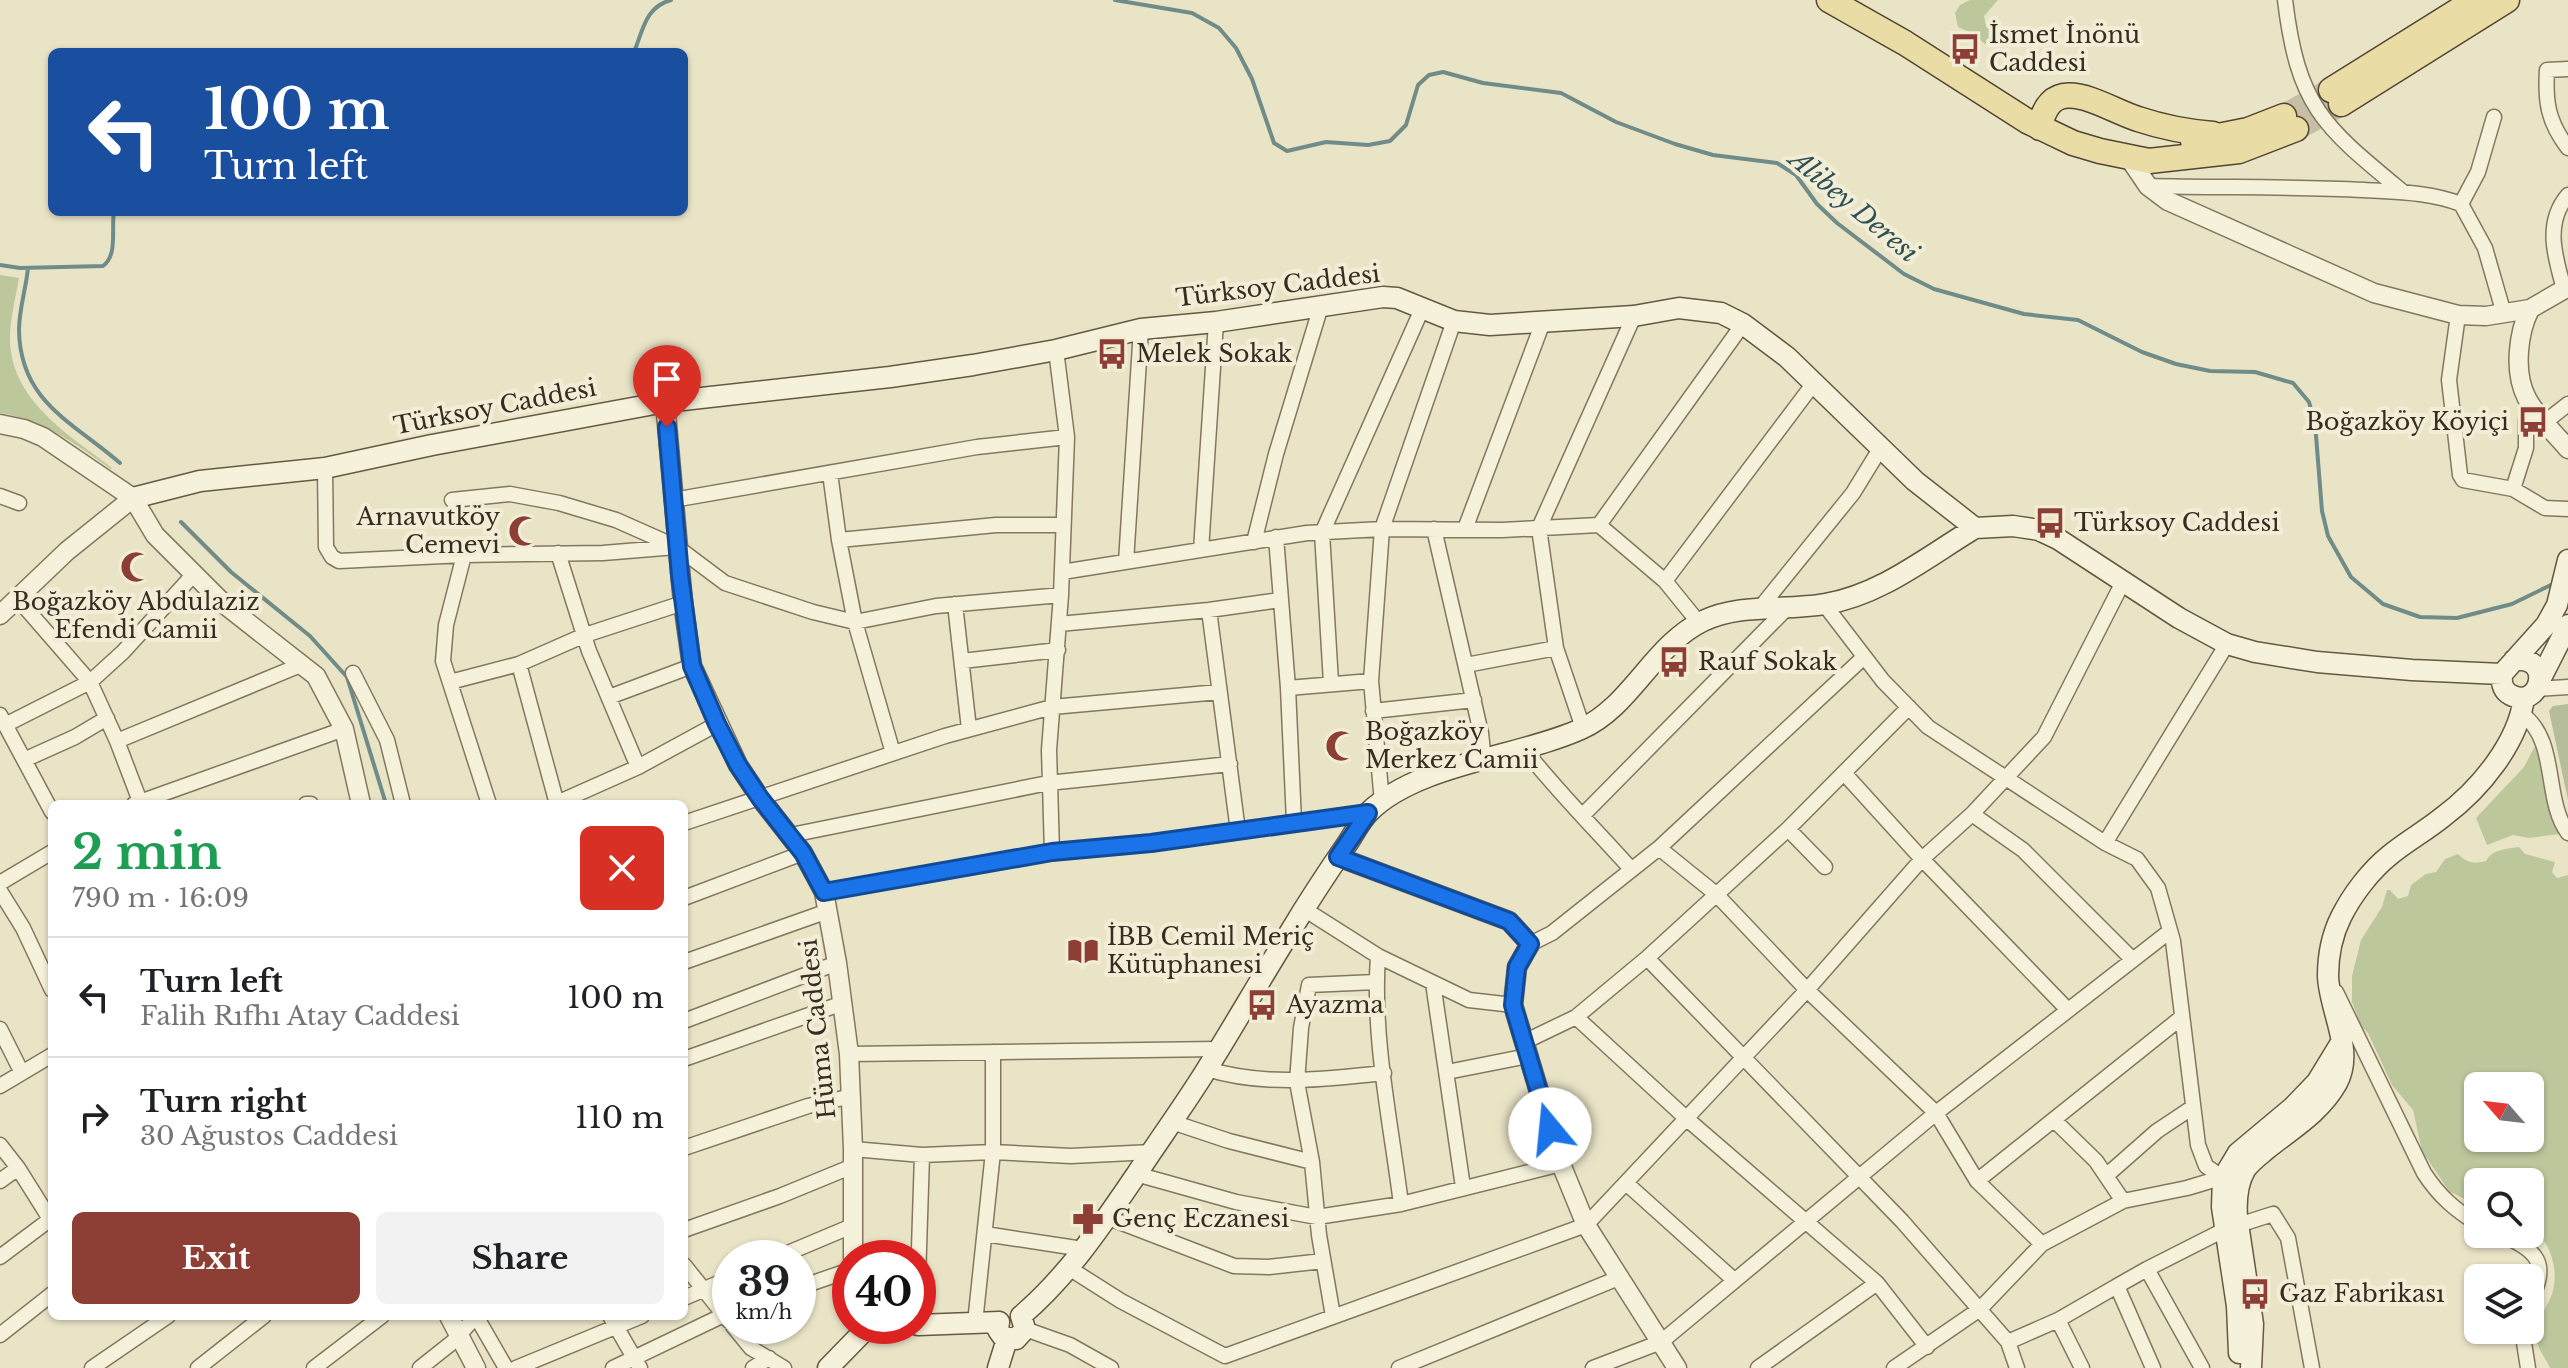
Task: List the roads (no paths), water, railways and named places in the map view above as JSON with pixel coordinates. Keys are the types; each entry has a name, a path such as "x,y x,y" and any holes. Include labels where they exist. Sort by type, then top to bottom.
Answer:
{"main road":[{"path":"1829,0 1905,43 1942,69 2042,121 2073,143 2126,150 2149,161 2239,151 2290,123 2126,150"},
{"path":"2475,0 2336,97 2507,0"},
{"path":"2042,121 2049,105 2061,97 2077,95 2146,121 2227,135"},
{"name":"Türksoy Caddesi","path":"133,498 200,481 325,468 665,402 890,377 1056,350 1141,329 1216,322 1383,297 1397,298 1454,321 1490,325 1634,316 1679,308 1721,313 1743,324 1787,357 1915,481 1975,528"},
{"path":"998,1368 1013,1327 1069,1268 1109,1218 1207,1069 1304,909 1375,807 1406,787 1433,776 1583,728 1614,704 1660,656 1699,623 1716,616 1760,608 1824,604 1875,588 1975,528 2013,526 2039,530 2058,539 2179,618 2227,644 2255,652 2317,662 2412,670 2508,667 2527,660 2539,674 2509,741 2479,783 2446,815 2387,857 2353,897 2333,935 2328,978 2342,1041 2343,1068 2337,1083 2311,1116 2246,1168 2232,1227 2240,1346 2237,1368"},
{"path":"2530,695 2511,696 2506,692 2503,686 2508,667 2546,625 2557,605 2568,560"},
{"path":"2530,695 2568,625"},
{"path":"2251,1368 2253,1324 2232,1227 2222,1207 2223,1178 2238,1153 2293,1107 2317,1082 2342,1041"},
{"path":"936,1324 975,1323 1013,1327"},
{"path":"828,1368 850,1344"}],"street":[{"path":"2285,0 2296,62 2314,107 2350,148 2403,192"},
{"path":"2568,69 2547,70 2545,101 2559,136 2568,148"},
{"path":"2461,204 2478,172 2494,117"},
{"path":"2126,150 2148,186 2168,201 2374,293 2458,315 2486,316 2530,309 2566,288 2553,251 2553,224 2562,201 2568,195"},
{"path":"2148,186 2244,189 2297,186 2403,192 2461,204 2485,248 2504,314 2513,320 2520,335"},
{"path":"1254,542 1276,454 1321,306"},
{"path":"1331,683 1322,533 1422,309"},
{"path":"2530,309 2520,335 2518,378 2522,393 2568,449"},
{"path":"2458,315 2449,380 2460,475 2463,480 2474,483 2513,489 2545,508 2568,509"},
{"path":"1583,728 1556,648 1539,528 1634,316"},
{"path":"688,960 826,902 1052,852 1238,831 1375,807 1371,681 1382,529 1454,321"},
{"path":"1201,550 1216,322"},
{"path":"1465,529 1543,322"},
{"path":"1599,525 1743,324"},
{"path":"1126,562 1141,329"},
{"path":"1052,852 1048,783 1058,650 1067,437 1056,350"},
{"path":"1665,581 1814,383"},
{"name":"Hüma Caddesi","path":"665,402 677,547 692,666 738,765 803,853 826,902 849,1054 852,1240"},
{"path":"2545,422 2568,404"},
{"path":"2513,489 2526,448 2526,420 2532,407"},
{"path":"0,424 43,437 133,498 155,535 224,604 316,676 344,729 360,800"},
{"path":"673,500 977,447 1067,437"},
{"path":"1760,608 1853,493 1880,449"},
{"path":"325,468 326,547 335,559 343,561 603,553 677,547"},
{"path":"830,473 855,622 893,753"},
{"path":"452,500 510,494 559,503 616,520 677,547 725,583 813,612 855,622 955,604 1061,595"},
{"path":"0,496 19,503"},
{"name":"Türksoy Caddesi","path":"6,607 67,551 133,498"},
{"path":"839,540 996,525 1063,525"},
{"path":"1062,572 1276,537 1382,529 1599,525 1665,581 1699,623"},
{"path":"1434,529 1474,700 1484,761"},
{"path":"1276,537 1288,688 1294,822"},
{"path":"558,553 585,635 638,767"},
{"path":"464,555 446,625 443,661 488,800"},
{"path":"48,805 3,720 90,682 123,652 194,574"},
{"path":"1069,1268 1226,1362 1333,1316 1586,1225 1807,990 1922,859 1972,814 2044,737 2123,582"},
{"path":"1059,624 1280,600"},
{"path":"450,682 519,664 585,635 683,603"},
{"path":"955,604 969,729"},
{"path":"1824,604 1864,657 1928,727 2105,843 2137,859 2158,888 2170,931 2198,1145 2206,1166 2223,1178"},
{"path":"1583,815 1790,606"},
{"path":"6,607 90,682 117,741 137,800"},
{"path":"1209,610 1238,831"},
{"path":"2105,843 2227,644"},
{"path":"1466,665 1556,648"},
{"path":"962,661 1058,650"},
{"path":"1677,1368 1586,1225 1561,1164 1513,1005 1517,967 1530,944 1552,933 1659,848 1864,657"},
{"path":"117,741 303,664"},
{"path":"519,664 556,800"},
{"path":"609,697 692,666"},
{"path":"353,673 387,740 402,800"},
{"path":"1288,688 1371,681"},
{"path":"2568,687 2530,695 2533,723 2544,747 2560,817 2568,833"},
{"path":"688,822 969,729 1052,707 1219,692"},
{"path":"1373,711 1474,700"},
{"path":"1447,1072 1526,1049 1576,1017 1647,958 1788,829 1909,707"},
{"path":"24,760 75,737 107,718"},
{"path":"566,800 638,767 717,724"},
{"path":"146,800 344,729"},
{"path":"1524,749 1553,787 1583,815 1631,869"},
{"path":"791,835 1048,783 1230,764"},
{"path":"1844,773 2068,1010"},
{"path":"1972,814 2023,850 2133,960"},
{"path":"1788,829 1825,867"},
{"path":"1659,848 1716,894 1807,990 1936,1113 1977,1181 2042,1244"},
{"path":"688,896 803,853"},
{"path":"0,883 48,854"},
{"path":"1338,857 1509,921 1530,944"},
{"path":"0,891 23,928 48,981"},
{"path":"1304,909 1378,956 1469,1000 1513,1005"},
{"path":"1593,1368 1661,1342 1936,1113 2170,931"},
{"path":"1378,956 1376,982 1384,1073 1401,1204"},
{"path":"1647,958 1860,1176 2008,1342 2017,1368"},
{"path":"688,1019 837,963"},
{"path":"2328,978 2424,1173 2438,1195 2464,1215"},
{"path":"1333,1316 1317,1217 1312,1162 1297,1082 1301,1028 1309,985 1376,982"},
{"path":"1433,983 1463,1187"},
{"path":"688,1058 843,1003"},
{"path":"1576,1017 1687,1119 1877,1283 1927,1347"},
{"path":"1977,1181 2182,1017"},
{"path":"0,1029 22,1073"},
{"path":"849,1054 1218,1049"},
{"path":"975,1323 993,1152 993,1052"},
{"path":"0,1086 48,1057"},
{"path":"1207,1069 1233,1077 1297,1082 1384,1073"},
{"path":"688,1147 808,1106 852,1096"},
{"path":"2107,1175 2157,1131 2193,1107"},
{"path":"2054,1120 2096,1161 2123,1201"},
{"path":"1172,1122 1229,1141 1312,1162"},
{"path":"0,1145 48,1213"},
{"path":"688,1229 780,1196 853,1158 993,1152 1071,1156 1152,1152"},
{"path":"919,1240 922,1155"},
{"path":"1136,1174 1236,1202 1317,1217 1401,1204 1561,1164"},
{"path":"0,1181 18,1168"},
{"path":"1894,1368 1980,1309 2042,1244 2123,1201 2223,1178 2246,1168"},
{"path":"1626,1183 1734,1280"},
{"path":"2008,1342 2058,1320 2147,1269 2232,1227 2273,1214 2288,1238 2312,1368"},
{"path":"1109,1218 1234,1266 1269,1267 1323,1261"},
{"path":"0,1257 48,1220"},
{"path":"816,1241 852,1226"},
{"path":"985,1234 1083,1249"},
{"path":"2147,1269 2202,1368"},
{"path":"688,1270 712,1299"},
{"path":"1399,1368 1621,1277"},
{"path":"1758,1368 1877,1283"},
{"path":"688,1296 712,1285"},
{"path":"2117,1286 2153,1368"},
{"path":"0,1335 48,1297"},
{"path":"92,1368 162,1320"},
{"path":"198,1368 259,1320"},
{"path":"314,1368 377,1320"},
{"path":"451,1320 476,1368"},
{"path":"420,1368 472,1320"},
{"path":"478,1320 506,1368"},
{"path":"2058,1320 2082,1368"},
{"path":"516,1368 613,1322 637,1363"},
{"path":"613,1368 637,1363 712,1326"},
{"path":"1013,1327 1070,1345 1111,1368"},
{"path":"748,1344 784,1368"},
{"path":"2524,1344 2528,1368"},
{"path":"753,1368 769,1358"}],"waterway":[{"name":"Alibey Deresi","path":"636,48 650,14 662,3 671,0"},
{"name":"Alibey Deresi","path":"1115,0 1192,13 1219,28 1236,48 1252,79 1274,143 1287,151 1326,142 1368,145 1390,141 1406,125 1418,85 1429,75 1443,72 1483,83 1561,93 1616,122 1675,144 1713,155 1777,163 1796,175 1817,204 1837,223 1904,274 1934,289 2024,314 2078,320 2142,352 2176,364 2210,371 2255,372 2293,383 2309,402 2315,423 2322,511 2328,536 2351,577 2383,604 2420,617 2457,618 2512,604 2553,584"},
{"name":"Alibey Deresi","path":"0,265 20,268 103,266 111,255 114,216"},
{"path":"28,268 19,330 22,355 29,375 52,408 120,463"},
{"path":"181,522 231,572 310,636 347,677 385,800"}],"tunnel":[{"path":"2284,116 2331,90"},
{"path":"2296,129 2341,104"}],"place":[{"name":"İsmet İnönü Caddesi","path":"1965,49"},
{"name":"Melek Sokak","path":"1112,354"},
{"name":"Boğazköy Köyiçi","path":"2533,422"},
{"name":"Türksoy Caddesi","path":"2050,523"},
{"name":"Arnavutköy Cemevi","path":"524,531"},
{"name":"Boğazköy Abdulaziz Efendi Camii","path":"136,567"},
{"name":"Rauf Sokak","path":"1674,662"},
{"name":"Boğazköy Merkez Camii","path":"1341,746"},
{"name":"İBB Cemil Meriç Kütüphanesi","path":"1083,951"},
{"name":"Ayazma","path":"1262,1005"},
{"name":"Genç Eczanesi","path":"1088,1219"},
{"name":"Gaz Fabrikası","path":"2255,1294"}]}
